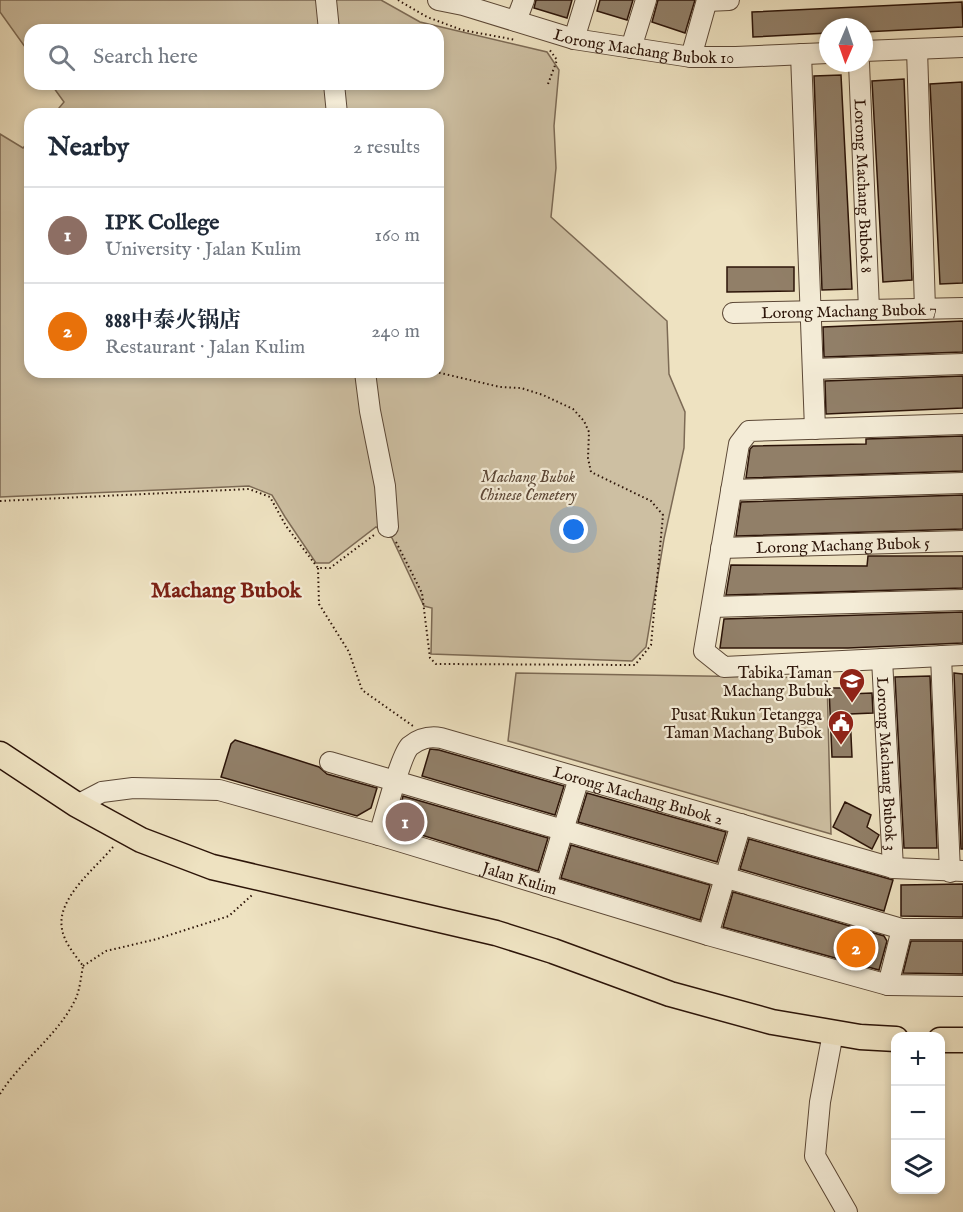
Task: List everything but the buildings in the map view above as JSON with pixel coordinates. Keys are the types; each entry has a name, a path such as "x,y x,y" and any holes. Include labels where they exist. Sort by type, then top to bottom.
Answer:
{"main road":[{"path":"0,754 77,805 141,840 187,859 267,881 448,920 496,933 553,951 670,994 772,1022 833,1033 891,1039"},
{"path":"945,1040 963,1040"}],"street":[{"path":"326,0 328,24"},
{"name":"Lorong Machang Bubok 10","path":"438,0 457,5 464,2 574,39 691,57 819,53"},
{"path":"516,21 524,0"},
{"path":"574,39 586,0"},
{"path":"631,48 646,0"},
{"path":"691,57 707,0 729,0"},
{"path":"873,51 963,47"},
{"path":"917,49 925,309"},
{"path":"801,54 815,429"},
{"name":"Lorong Machang Bubok 8","path":"859,72 869,310"},
{"path":"335,90 336,108"},
{"name":"Lorong Machang Bubok 7","path":"733,313 963,308"},
{"path":"813,369 963,364"},
{"path":"366,378 385,486 388,527"},
{"path":"963,424 749,431 738,444 704,651 724,667 963,655"},
{"path":"730,490 963,483"},
{"name":"Lorong Machang Bubok 5","path":"722,548 963,541"},
{"path":"712,607 963,600"},
{"path":"941,656 956,871"},
{"name":"Lorong Machang Bubok 3","path":"882,659 893,867"},
{"path":"379,836 408,748 427,736"},
{"name":"Lorong Machang Bubok 2","path":"427,736 441,738 893,867 956,871"},
{"path":"330,762 902,929 963,929"},
{"path":"546,886 579,777"},
{"name":"Jalan Kulim","path":"77,805 102,792 112,790 133,788 219,790 708,935 888,985 963,986"},
{"path":"708,935 741,824"},
{"path":"888,985 902,929"},
{"path":"833,1033 820,1102 815,1156 847,1212"}],"path":[{"path":"398,0 427,17 462,30 525,42"},
{"path":"546,45 557,60 548,84"},
{"path":"318,568 330,568 388,527 422,593 430,658 436,664 635,665 651,645 663,515 651,501 591,472 588,458 589,432 584,421 573,409 521,388 500,387 444,374"},
{"path":"0,501 249,489 270,497 285,526 318,568 319,604 349,652 362,690 427,736"},
{"path":"0,1094 22,1065 51,1035 76,997 82,966 71,950 62,929 62,911 76,888 106,856 126,830"},
{"path":"82,966 106,951 157,939 229,916 267,881"}],"green space":[{"name":"Machang Bubok Chinese Cemetery","path":"0,0 381,0 420,22 428,24 24,24 24,46 0,12"},
{"name":"Machang Bubok Chinese Cemetery","path":"444,28 547,52 559,70 554,126 556,168 551,217 667,321 669,374 685,412 684,448 664,539 646,647 632,661 431,654 432,608 424,606 392,538 376,527 329,563 316,563 272,495 249,486 0,497 0,134 24,147 24,378 444,378 444,108 59,108 64,102 55,90 444,90"},
{"path":"516,673 827,678 831,834 508,741"}],"place":[{"name":"Tabika Taman Machang Bubuk","path":"852,704"},
{"name":"Pusat Rukun Tetangga Taman Machang Bubok","path":"841,746"},
{"name":"IPK College","path":"405,822"},
{"name":"888中泰火锅店","path":"856,948"}],"district":[{"name":"Machang Bubok","path":"226,589"}]}
